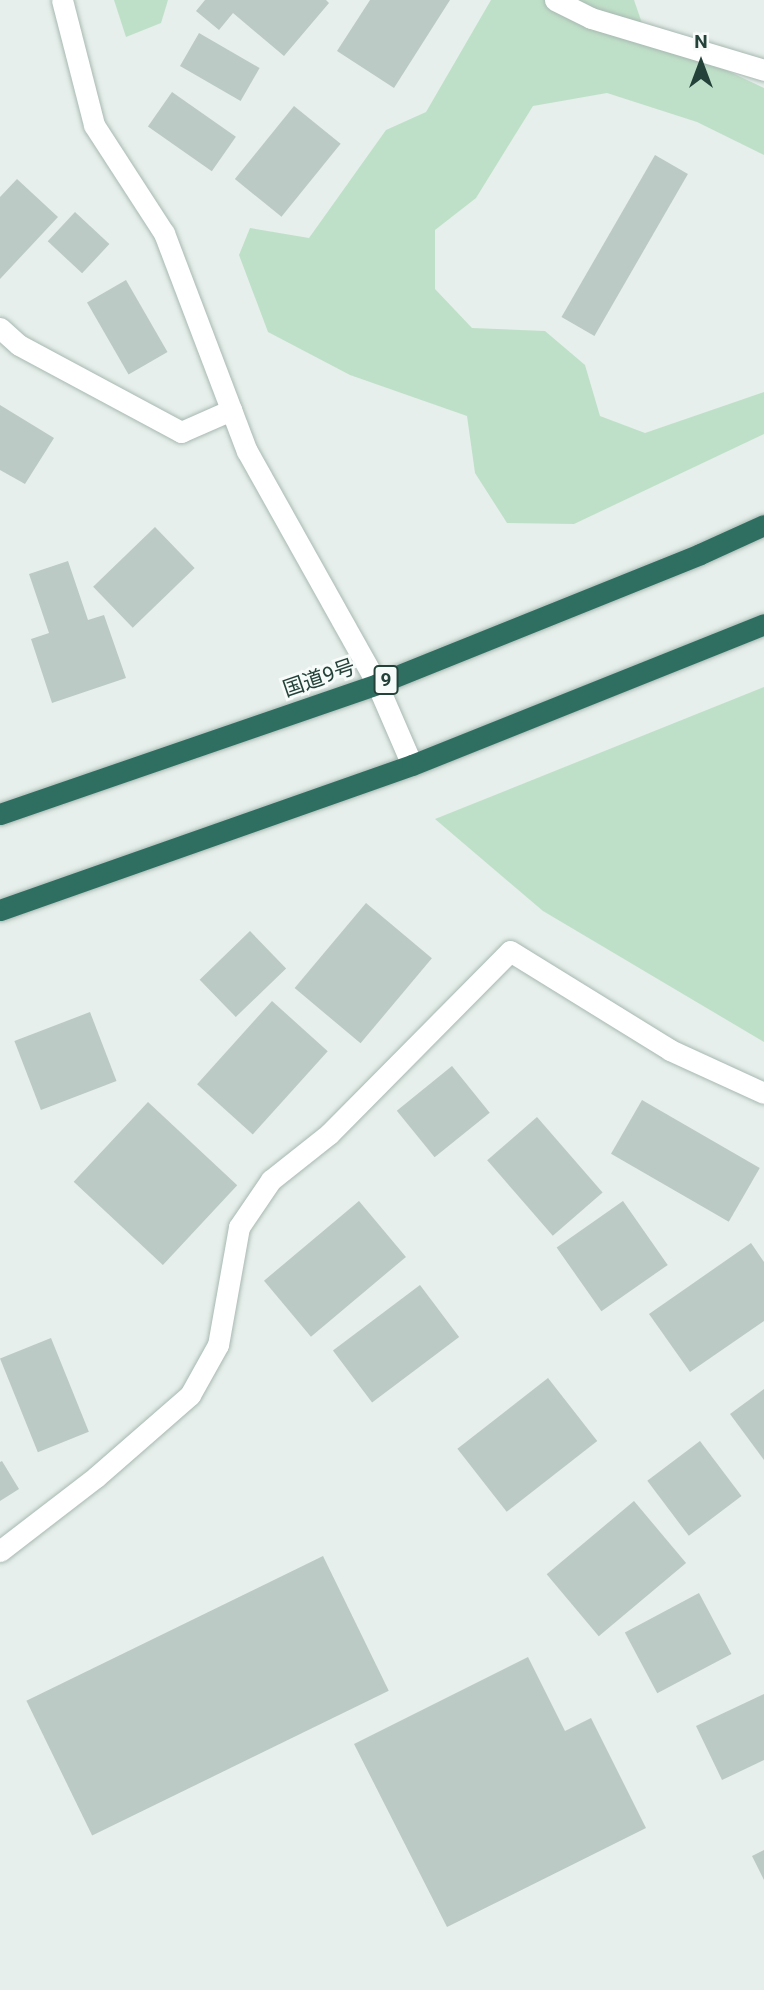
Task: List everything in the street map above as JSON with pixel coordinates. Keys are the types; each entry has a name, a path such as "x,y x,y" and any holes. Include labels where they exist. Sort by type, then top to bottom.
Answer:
{"highway":[{"name":"国道9号","path":"0,814 377,684 700,554 764,525"},
{"path":"0,910 412,765 764,624"}],"street":[{"path":"62,0 94,125 164,233 247,451 377,684 412,765"},
{"path":"555,0 592,18 764,70"},
{"path":"0,328 19,345 181,432 231,410"},
{"path":"0,1551 96,1477 190,1395 218,1345 239,1227 271,1180 329,1133 510,951 670,1050 764,1093"}],"green space":[{"path":"114,0 168,0 161,23 126,37"},
{"path":"491,0 634,0 645,32 764,88 764,155 697,122 607,93 533,106 476,198 435,230 435,289 472,328 545,331 585,365 600,416 645,433 764,392 764,434 574,524 507,523 475,473 467,416 350,375 268,332 239,255 250,228 309,238 386,130 426,112"},
{"path":"764,687 764,1042 543,911 435,819"}],"building":[{"path":"205,0 326,0 329,3 284,56 233,13 219,30 196,11"},
{"path":"370,0 450,0 394,88 337,51"},
{"path":"199,33 260,68 241,101 180,66"},
{"path":"172,92 236,137 212,171 148,126"},
{"path":"294,106 341,144 281,217 235,179"},
{"path":"655,155 688,174 594,336 562,317"},
{"path":"17,179 58,217 0,279 0,197"},
{"path":"75,212 109,244 82,273 48,241"},
{"path":"126,280 168,352 129,374 87,302"},
{"path":"0,405 54,438 25,484 0,470"},
{"path":"155,527 195,568 133,628 93,587"},
{"path":"68,561 88,620 104,615 126,678 52,703 31,639 49,633 29,574"},
{"path":"366,903 432,958 361,1043 295,988"},
{"path":"250,931 286,968 236,1017 200,980"},
{"path":"272,1001 328,1051 253,1134 197,1084"},
{"path":"90,1012 117,1081 41,1110 14,1041"},
{"path":"452,1066 490,1113 435,1157 397,1111"},
{"path":"642,1100 760,1168 729,1222 611,1154"},
{"path":"148,1102 237,1185 163,1265 74,1182"},
{"path":"537,1117 603,1192 553,1236 487,1160"},
{"path":"359,1201 406,1257 311,1337 264,1281"},
{"path":"623,1201 668,1265 601,1311 557,1247"},
{"path":"751,1243 764,1262 764,1321 690,1372 649,1314"},
{"path":"420,1285 459,1337 372,1403 333,1351"},
{"path":"51,1338 89,1432 38,1452 0,1359"},
{"path":"548,1378 597,1441 507,1512 457,1449"},
{"path":"764,1389 764,1460 730,1414"},
{"path":"700,1441 742,1496 689,1536 647,1481"},
{"path":"2,1461 19,1489 0,1501 0,1462"},
{"path":"634,1501 686,1563 599,1636 547,1574"},
{"path":"323,1556 389,1691 92,1835 26,1701"},
{"path":"699,1593 731,1654 657,1693 625,1632"},
{"path":"528,1657 565,1731 591,1718 646,1828 447,1927 354,1744"},
{"path":"764,1694 764,1760 722,1780 696,1726"},
{"path":"764,1850 764,1880 752,1856"}]}
